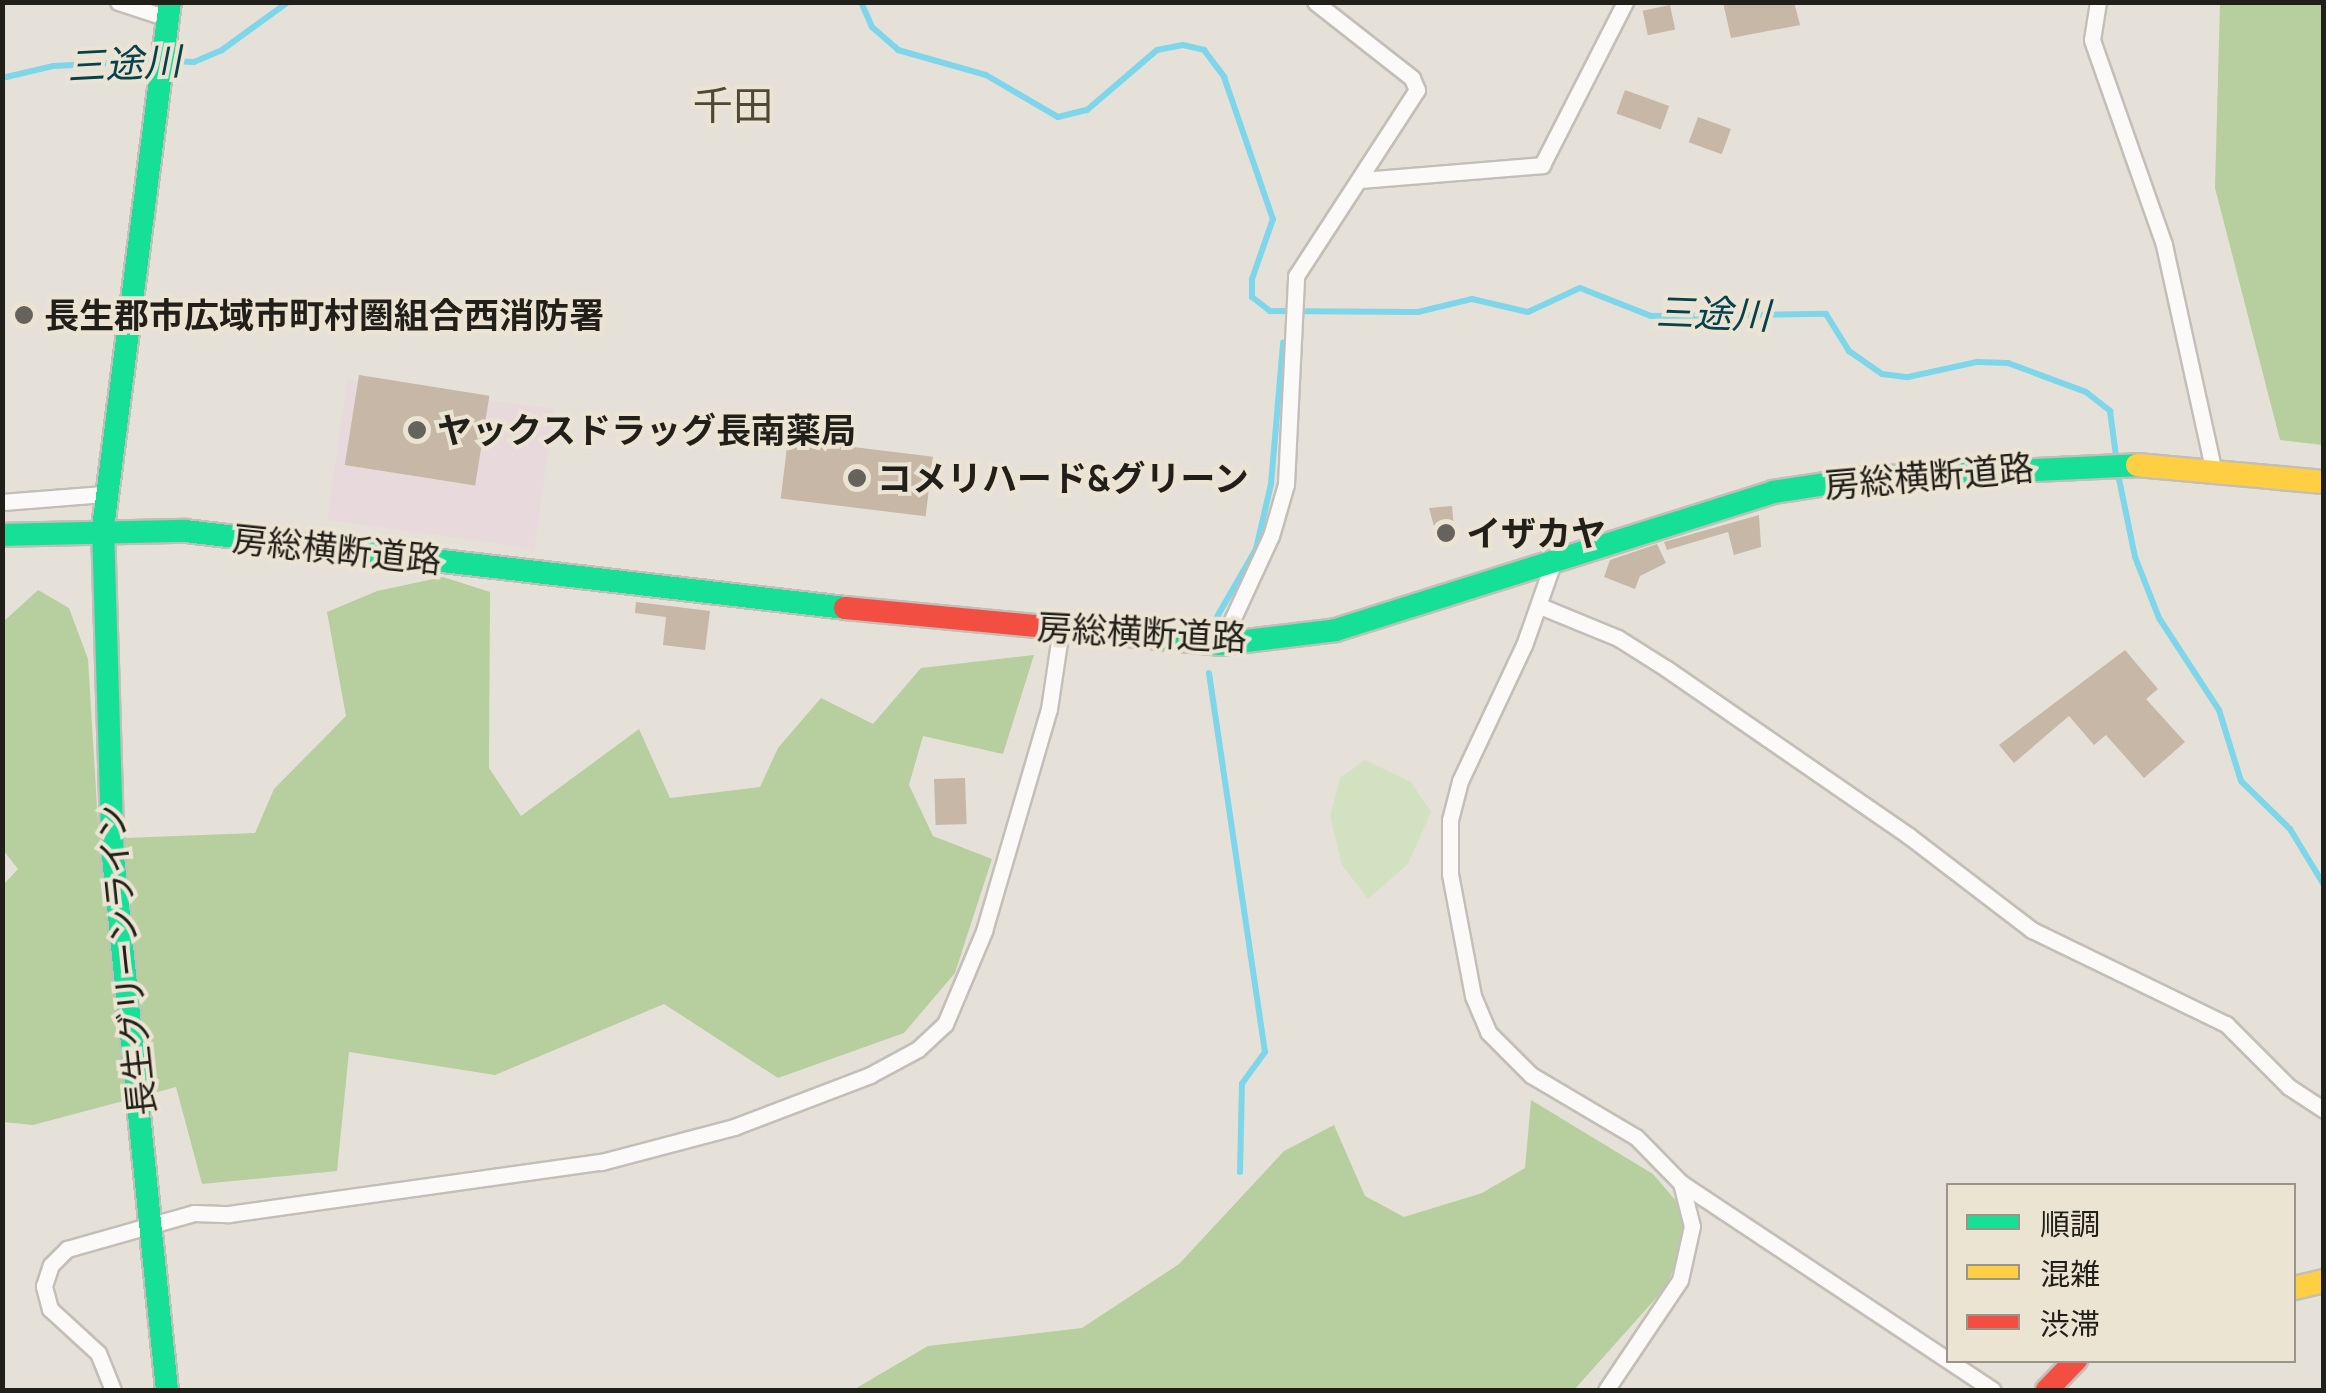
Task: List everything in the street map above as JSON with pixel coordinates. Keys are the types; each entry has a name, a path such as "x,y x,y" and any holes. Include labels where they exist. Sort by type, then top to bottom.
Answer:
{"main road":[{"name":"長生グリーンライン","path":"167,1390 154,1223 113,856 102,672 102,494 169,10"},
{"name":"房総横断道路","path":"2,535 104,528 204,534 1222,644 1336,630 1772,492 1866,478 2058,465 2159,464 2324,482"},
{"path":"2296,1288 2324,1281"},
{"path":"2046,1390 2073,1363"}],"street":[{"path":"118,2 169,10"},
{"path":"1222,644 1271,536 1286,484 1296,276 1417,90 1412,78 1315,2"},
{"path":"1361,180 1528,172 1542,165 1625,2"},
{"path":"2098,2 2092,40 2164,245 2213,468"},
{"path":"2,502 102,494"},
{"path":"1554,560 1540,606 1460,781 1450,820 1450,874 1474,996 1488,1032 1530,1075 1636,1137 1682,1183 1946,1359"},
{"path":"1540,606 1618,638 1667,669 1973,882 2032,930 2226,1024 2288,1086 2324,1110"},
{"path":"113,1390 98,1353 50,1309 44,1286 50,1265 66,1248 154,1223 601,1162 734,1128 918,1049 946,1024 984,932 1049,709 1061,629"},
{"path":"1614,1387 1664,1310 1691,1252 1682,1183"},
{"path":"1952,1363 1992,1390"}],"shaded area":[{"path":"347,380 554,409 534,549 327,520"}],"green space":[{"path":"2220,3 2323,3 2323,445 2280,440 2215,188"},
{"path":"443,577 490,592 489,768 521,816 639,729 670,798 760,787 778,748 821,698 873,724 921,668 1034,655 1003,754 923,736 909,785 933,836 992,859 955,973 904,1033 778,1078 664,1004 495,1075 349,1052 337,1171 202,1184 176,1087 33,1125 3,1122 2,886 18,869 3,850 3,622 38,590 69,608 88,659 99,839 255,833 274,789 346,716 327,612 377,591"},
{"path":"1365,760 1411,782 1431,812 1408,864 1368,899 1342,865 1330,816 1340,778"},
{"path":"1531,1100 1653,1174 1695,1223 1665,1288 1574,1390 853,1390 928,1346 1082,1328 1179,1264 1284,1151 1334,1125 1365,1196 1404,1217 1482,1193 1525,1168"}],"building":[{"path":"1723,2 1794,2 1800,25 1731,38"},
{"path":"1670,5 1675,29 1648,35 1643,11"},
{"path":"1625,90 1669,106 1661,130 1616,113"},
{"path":"1698,117 1731,129 1722,154 1689,142"},
{"name":"ヤックスドラッグ長南薬局","path":"359,375 489,396 475,486 345,465"},
{"name":"コメリハード&グリーン","path":"788,439 933,457 926,516 781,499"},
{"name":"イザカヤ","path":"1452,506 1455,540 1438,541 1429,508"},
{"path":"1759,515 1761,547 1734,555 1728,532 1667,550 1664,542"},
{"path":"1657,544 1666,563 1640,576 1635,589 1604,577 1610,560"},
{"path":"636,602 710,611 705,650 663,645 666,617 635,613"},
{"path":"2125,650 2158,689 2146,699 2185,742 2144,778 2106,735 2094,745 2069,716 2014,763 1999,745"},
{"path":"965,778 967,824 936,825 934,779"}],"waterway":[{"name":"三途川","path":"167,61 194,62 222,50 288,2"},
{"name":"三途川","path":"861,2 872,27 898,50 986,75 1058,117 1087,110 1157,50 1183,45 1204,50 1224,77 1273,219 1252,279 1252,297 1270,311 1418,312 1472,299 1528,312 1580,288 1651,316 1826,314 1849,351 1882,374 1908,377 1977,362 2008,363 2086,392 2110,411 2116,456"},
{"name":"三途川","path":"2,78 53,66 155,61"},
{"path":"1214,622 1256,549 1271,484 1283,343"},
{"name":"三途川","path":"2118,474 2135,557 2159,618 2219,710 2241,781 2290,829 2324,885"},
{"path":"1209,673 1265,1052 1242,1084 1240,1172"}],"traffic: fast":[{"path":"103,528 170,2"},
{"path":"1098,632 1221,644 1336,630 1773,492 1866,478 2137,465"},
{"path":"103,528 113,856 167,1390"},
{"path":"2,535 185,531 845,608"}],"traffic: slow":[{"path":"2137,465 2324,482"},
{"path":"2296,1288 2324,1281"}],"traffic: jam":[{"path":"845,608 1098,632"},
{"path":"2047,1390 2073,1363"}],"place":[{"name":"長生郡市広域市町村圏組合西消防署","path":"24,315"},
{"name":"ヤックスドラッグ長南薬局","path":"417,430"},
{"name":"コメリハード&グリーン","path":"857,478"},
{"name":"イザカヤ","path":"1446,533"}],"district":[{"name":"千田","path":"733,105"}]}
